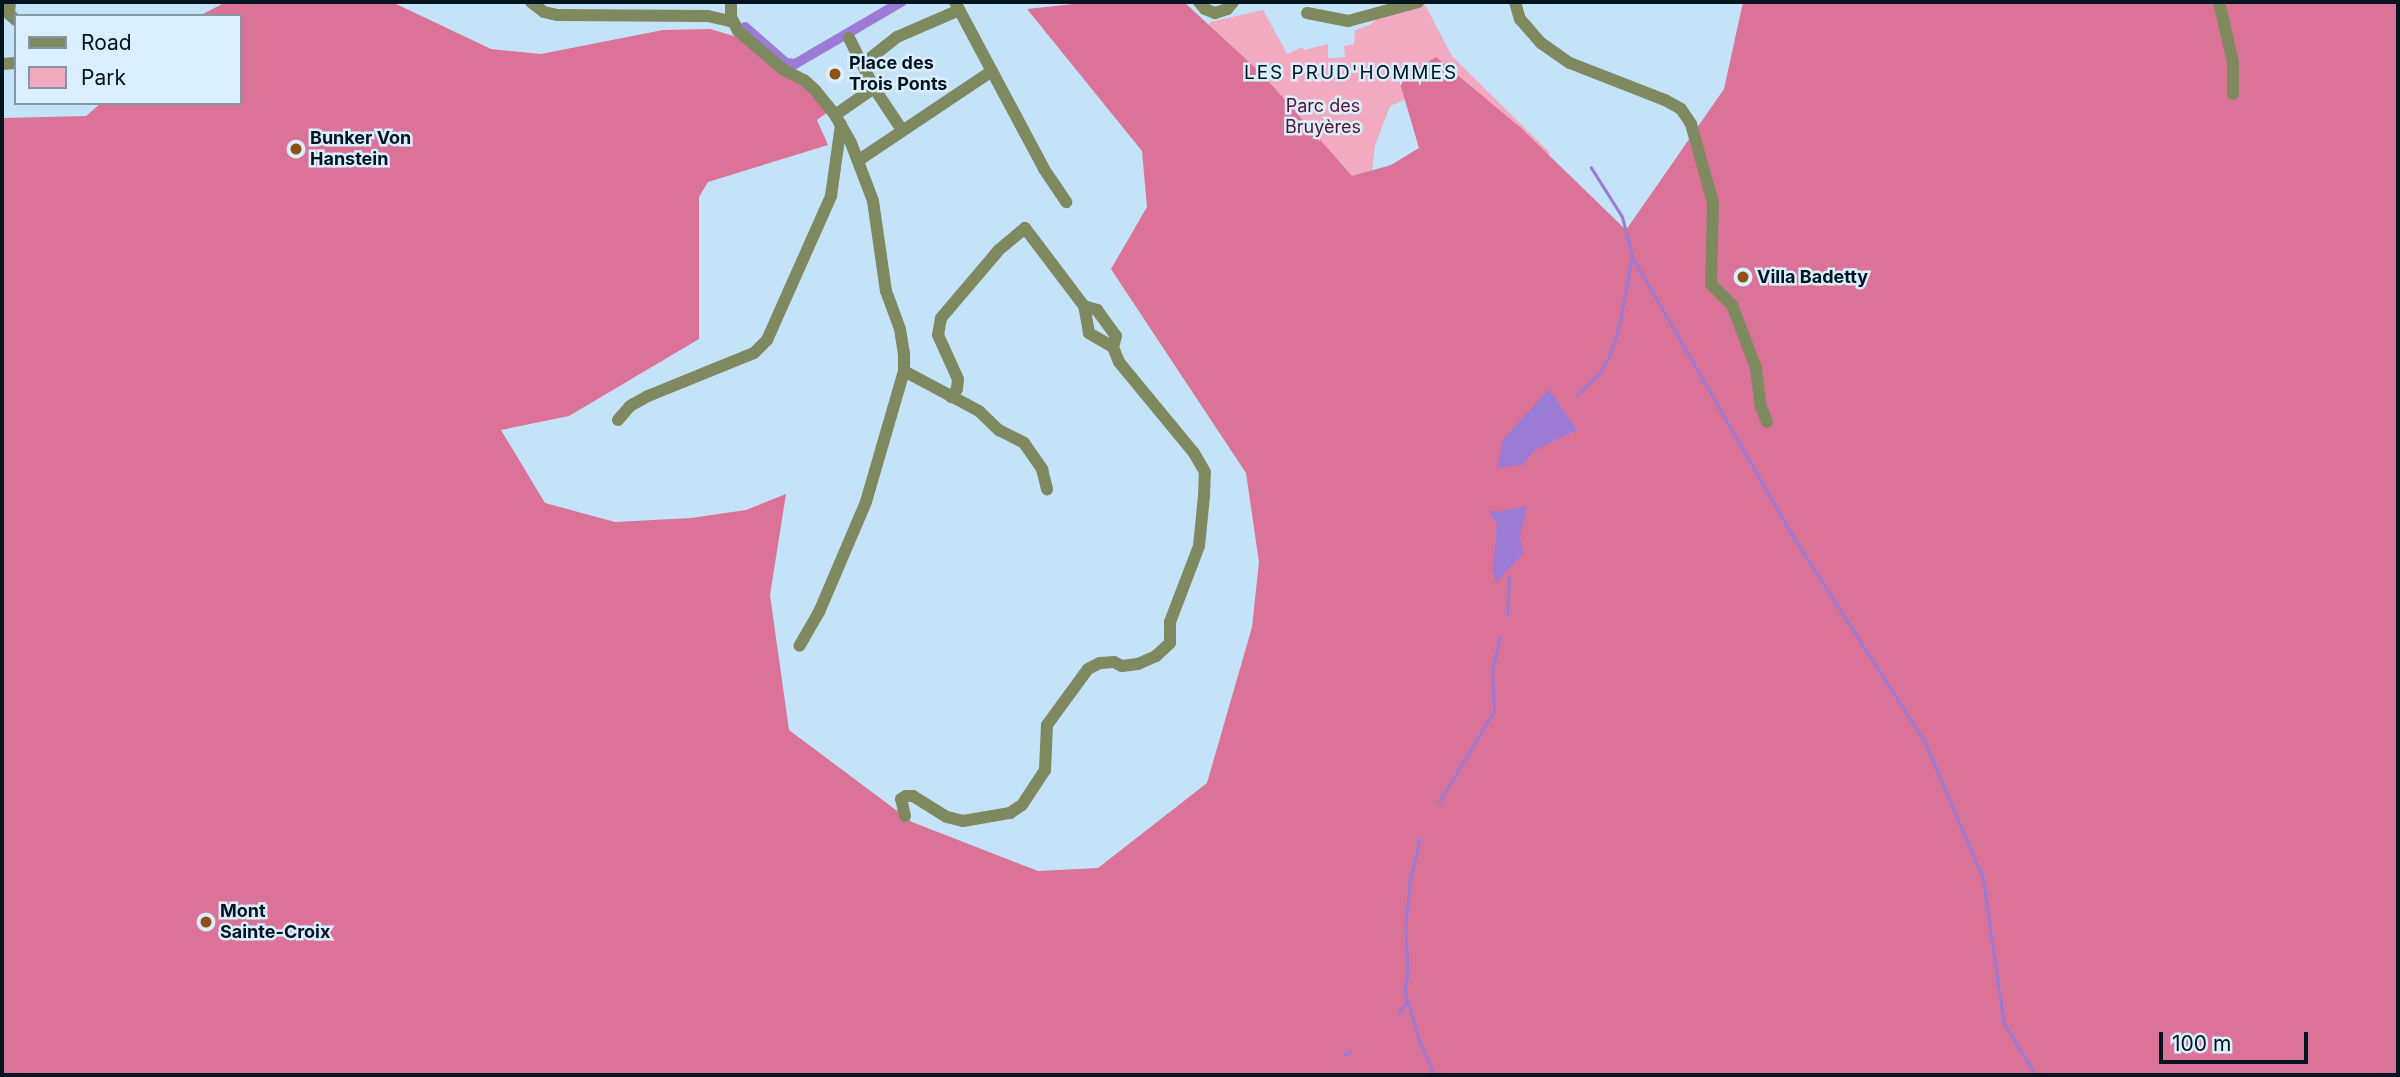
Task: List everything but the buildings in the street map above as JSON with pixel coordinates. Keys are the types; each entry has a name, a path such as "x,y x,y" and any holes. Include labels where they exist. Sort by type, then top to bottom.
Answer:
{"street":[{"path":"10,2 9,13 14,18"},
{"path":"531,2 544,12 557,15 684,15 708,16 733,22"},
{"path":"731,2 733,22 738,31 784,71 804,80 815,90 838,120 859,160 873,201 886,292 900,330 904,372 866,502 819,611 799,646"},
{"path":"1199,2 1205,9 1215,13 1227,9 1233,2"},
{"path":"1307,13 1348,22 1418,2"},
{"path":"1515,2 1520,19 1541,43 1570,63 1665,100 1681,109 1691,124 1713,203 1712,284 1732,304 1756,368 1761,407 1767,422"},
{"path":"2219,2 2233,62 2233,94"},
{"path":"863,64 897,37 957,6 1044,169 1066,202"},
{"path":"849,37 874,88 902,130"},
{"path":"859,160 992,71"},
{"path":"618,420 630,406 648,396 754,353 767,340 831,196 838,120 874,88"},
{"path":"905,816 901,799 906,796 913,796 947,817 964,821 1010,813 1022,806 1045,769 1047,725 1088,669 1100,663 1114,662 1122,666 1138,664 1156,656 1170,643 1170,622 1199,546 1205,472 1119,362 1112,347 1089,333 1084,306 1025,228 1014,234 941,318 939,335 958,379 957,389 951,397"},
{"path":"1084,306 1097,310 1116,336 1112,347"},
{"path":"904,372 979,411 999,430 1024,443 1042,469 1047,489"}],"green space":[{"name":"Parc des Bruyères","path":"1425,5 1452,56 1550,153 1523,183 1411,97 1390,106 1375,146 1366,222 1187,63 1210,22 1263,10 1287,54 1302,47 1304,50 1328,44 1328,58 1337,58 1345,57 1344,46 1354,44 1355,30 1370,25 1377,18"}],"shaded area":[{"path":"226,2 392,2 491,49 541,54 663,30 710,29 737,37 805,88 828,112 817,120 828,145 708,182 699,197 699,339 569,416 501,430 545,503 615,522 691,518 746,510 786,494 770,595 789,730 912,822 1038,871 1098,868 1207,783 1252,627 1259,562 1246,473 1111,269 1147,207 1142,151 1027,9 1092,2 1184,2 1263,75 1352,176 1391,165 1419,148 1399,80 1436,57 1521,128 1626,230 1724,89 1743,2 2398,2 2398,1075 2,1075 2,118 86,116 99,105 242,105 242,14 203,14"},
{"path":"1549,389 1577,430 1535,450 1522,465 1497,468 1503,439"},
{"path":"1527,506 1520,537 1523,553 1496,583 1493,570 1497,524 1488,510 1496,512"}],"waterway":[{"path":"745,27 786,63 795,64 901,2"},
{"path":"1577,395 1601,371 1611,352 1620,322 1632,256 1622,217 1591,168"},
{"path":"1632,256 1793,536 1925,742 1983,877 2004,1023 2036,1075"},
{"path":"1507,615 1509,577"},
{"path":"1439,802 1494,711 1492,671 1500,637"},
{"path":"1420,839 1410,882 1406,927 1408,975 1405,991 1420,1042 1435,1075"},
{"path":"1398,1014 1406,1002"},
{"path":"1343,1055 1349,1052"}],"place":[{"name":"Place des Trois Ponts","path":"835,74"},
{"name":"Bunker Von Hanstein","path":"296,149"},
{"name":"Villa Badetty","path":"1743,277"},
{"name":"Mont Sainte-Croix","path":"206,922"}],"district":[{"name":"LES PRUD'HOMMES","path":"1351,73"}]}
